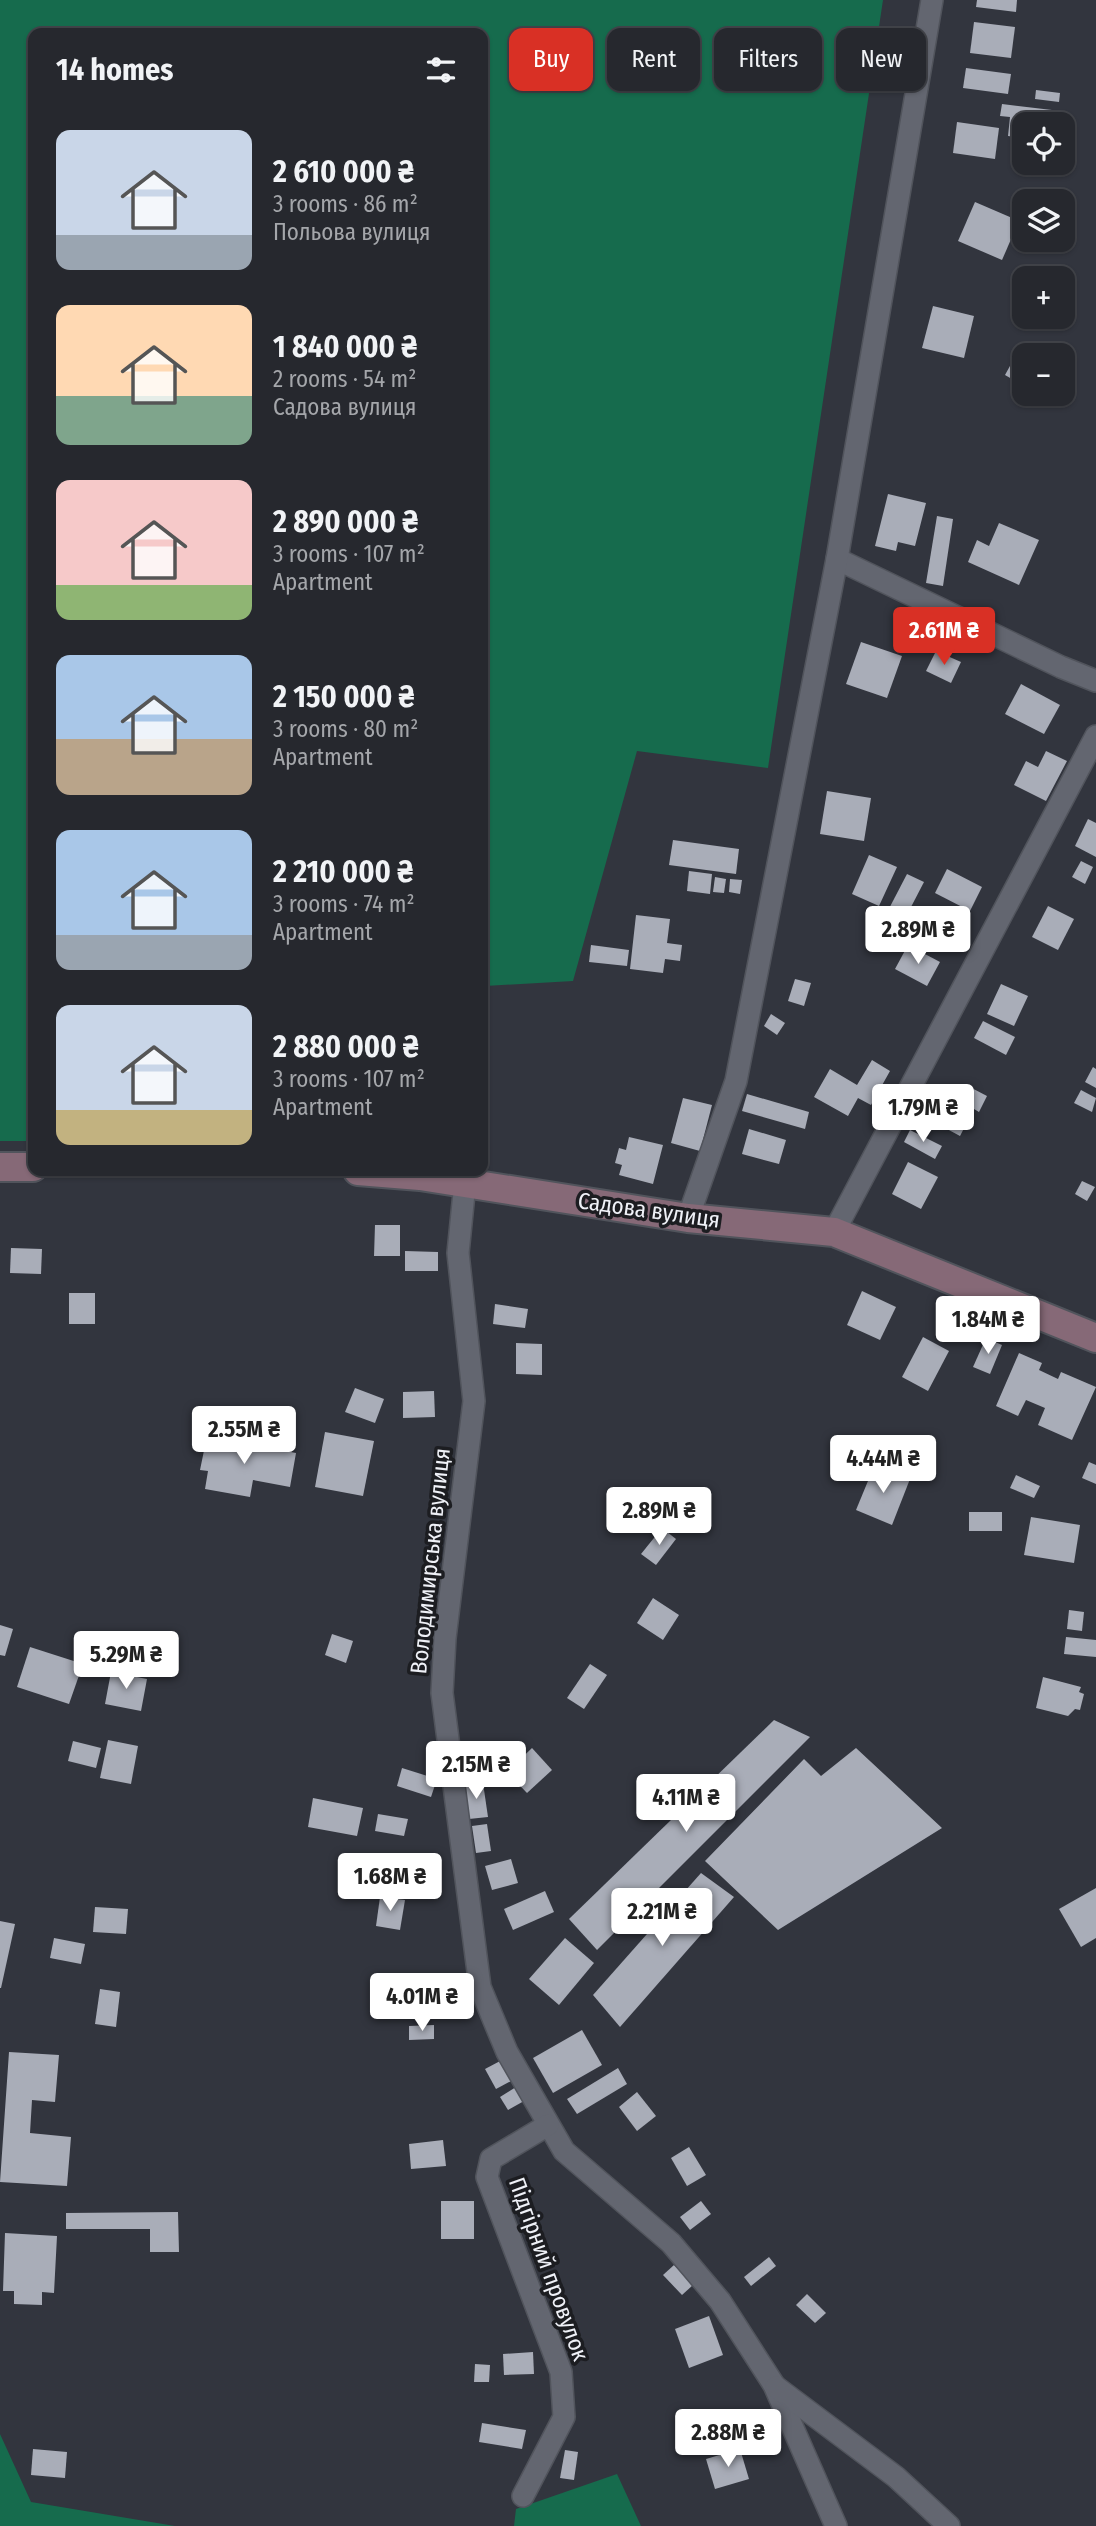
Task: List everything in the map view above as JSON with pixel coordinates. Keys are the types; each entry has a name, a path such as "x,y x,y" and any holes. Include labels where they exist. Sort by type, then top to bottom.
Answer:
{"street":[{"path":"688,1218 736,1081 837,559 932,0"},
{"path":"837,559 1061,667 1096,681"},
{"path":"834,1232 1096,736"},
{"path":"0,1167 28,1167"},
{"name":"Садова вулиця","path":"403,1176 465,1183 688,1218 834,1232 1096,1338"},
{"name":"Володимирська вулиця","path":"465,1183 458,1253 474,1401 446,1625 442,1693 480,1987 507,2052 564,2151 671,2243 720,2301 774,2385 836,2526"},
{"name":"Підгірний провулок","path":"523,2496 564,2417 561,2372 487,2176 491,2159 548,2125"},
{"name":"Володимирська вулиця","path":"774,2385 896,2477 949,2526"}],"green space":[{"path":"0,0 883,0 879,28 836,28 836,91 869,91 768,768 637,751 573,981 488,986 488,28 28,28 28,1141 0,1141"},
{"path":"0,2434 31,2502 175,2526 0,2526"},
{"path":"617,2474 641,2526 514,2526 516,2509"}],"building":[{"path":"977,0 1017,0 1016,12 976,7"},
{"path":"974,22 1015,27 1011,58 970,53"},
{"path":"966,68 1011,74 1008,94 963,88"},
{"path":"1036,90 1060,93 1059,102 1035,99"},
{"path":"1002,104 1052,110 1012,112 1012,136 1008,136 1010,117 1000,116"},
{"path":"957,122 999,128 995,159 953,153"},
{"path":"975,202 1012,218 1012,237 1002,260 958,241"},
{"path":"933,306 974,316 964,358 922,348"},
{"path":"1012,362 1012,379 1005,375"},
{"path":"888,494 926,503 915,546 898,542 896,551 875,546"},
{"path":"937,516 953,519 943,586 926,583"},
{"path":"999,523 1039,540 1019,585 968,562 977,540 989,546"},
{"path":"861,642 902,656 887,698 846,684"},
{"path":"936,651 961,662 951,683 926,671"},
{"path":"1021,684 1060,705 1044,734 1005,714"},
{"path":"1046,751 1067,761 1046,801 1014,785 1026,761 1038,767"},
{"path":"827,791 871,798 864,841 820,834"},
{"path":"1088,819 1096,823 1096,857 1075,846"},
{"path":"673,840 739,849 736,874 669,865"},
{"path":"869,855 897,867 879,906 852,894"},
{"path":"1081,861 1093,867 1085,884 1072,877"},
{"path":"947,869 982,887 970,911 935,893"},
{"path":"689,871 712,874 710,894 687,891"},
{"path":"907,874 924,882 898,932 881,924"},
{"path":"715,877 726,879 724,893 713,892"},
{"path":"730,879 742,880 740,894 729,892"},
{"path":"1048,906 1074,919 1058,950 1032,937"},
{"path":"636,915 670,919 667,943 682,945 680,961 665,959 663,973 630,969"},
{"path":"591,945 629,950 627,966 589,962"},
{"path":"908,945 940,962 927,986 895,969"},
{"path":"795,979 811,983 804,1006 788,1001"},
{"path":"1001,984 1028,996 1014,1026 987,1014"},
{"path":"771,1014 785,1023 777,1035 764,1026"},
{"path":"983,1021 1015,1037 1006,1055 974,1038"},
{"path":"872,1060 890,1071 871,1105 858,1098 848,1116 814,1097 830,1069 857,1085"},
{"path":"1093,1067 1096,1069 1096,1088 1085,1082"},
{"path":"964,1084 987,1096 979,1112 974,1109 960,1136 934,1122 951,1091 958,1094"},
{"path":"1081,1090 1096,1098 1092,1112 1074,1103"},
{"path":"747,1094 809,1112 805,1129 742,1111"},
{"path":"683,1098 712,1105 700,1151 671,1143"},
{"path":"749,1129 786,1140 779,1164 742,1154"},
{"path":"910,1130 942,1146 935,1159 904,1142"},
{"path":"629,1137 663,1145 653,1184 619,1175 622,1165 615,1163 619,1148 626,1150"},
{"path":"908,1162 938,1177 921,1209 892,1194"},
{"path":"1082,1181 1095,1187 1087,1201 1075,1194"},
{"path":"375,1225 400,1225 400,1256 374,1256"},
{"path":"11,1248 42,1249 41,1274 10,1273"},
{"path":"405,1251 438,1252 438,1271 405,1271"},
{"path":"862,1291 896,1307 880,1340 847,1325"},
{"path":"69,1293 95,1293 95,1324 69,1324"},
{"path":"495,1304 528,1309 525,1328 493,1324"},
{"path":"923,1337 949,1351 928,1391 902,1377"},
{"path":"986,1338 1002,1345 990,1374 973,1367"},
{"path":"516,1343 542,1344 542,1375 516,1374"},
{"path":"1019,1353 1042,1363 1039,1370 1058,1379 1061,1372 1096,1387 1072,1440 1038,1425 1045,1408 1026,1400 1018,1416 996,1406"},
{"path":"355,1388 384,1399 375,1423 345,1412"},
{"path":"434,1391 435,1417 403,1418 403,1392"},
{"path":"325,1432 374,1441 363,1496 315,1487"},
{"path":"207,1436 296,1453 290,1487 253,1480 250,1497 205,1489 208,1471 200,1470"},
{"path":"1089,1462 1096,1465 1096,1484 1082,1478"},
{"path":"875,1464 910,1479 892,1525 856,1510"},
{"path":"1016,1475 1040,1486 1034,1498 1010,1488"},
{"path":"969,1512 1002,1512 1002,1531 969,1531"},
{"path":"1031,1517 1080,1525 1074,1563 1024,1555"},
{"path":"662,1528 676,1539 656,1565 641,1554"},
{"path":"653,1598 679,1615 663,1640 637,1623"},
{"path":"1069,1610 1084,1612 1082,1631 1067,1629"},
{"path":"0,1625 13,1629 5,1656 0,1655"},
{"path":"332,1634 353,1641 346,1663 325,1655"},
{"path":"1066,1637 1096,1640 1096,1657 1064,1654"},
{"path":"30,1647 83,1664 69,1704 17,1687"},
{"path":"590,1664 607,1675 584,1709 567,1698"},
{"path":"111,1672 147,1679 141,1711 105,1704"},
{"path":"1043,1677 1081,1687 1079,1692 1084,1694 1080,1710 1075,1709 1068,1716 1036,1708"},
{"path":"774,1720 810,1737 597,1950 569,1919"},
{"path":"108,1740 138,1746 131,1784 100,1778"},
{"path":"73,1741 101,1748 96,1768 68,1761"},
{"path":"532,1748 552,1770 527,1793 507,1772"},
{"path":"856,1748 942,1828 778,1930 705,1861 804,1759 821,1776"},
{"path":"402,1768 437,1779 431,1797 397,1786"},
{"path":"483,1783 488,1817 469,1819 465,1785"},
{"path":"313,1798 363,1808 357,1836 308,1827"},
{"path":"378,1814 408,1819 404,1836 375,1831"},
{"path":"487,1824 491,1851 476,1853 472,1826"},
{"path":"511,1859 518,1883 492,1890 485,1866"},
{"path":"701,1873 734,1897 620,2027 593,1995"},
{"path":"1096,1888 1096,1938 1081,1947 1059,1909"},
{"path":"545,1891 554,1912 513,1930 504,1909"},
{"path":"380,1897 405,1900 400,1930 376,1926"},
{"path":"95,1907 128,1909 126,1934 93,1932"},
{"path":"0,1921 15,1924 1,1988 0,1988"},
{"path":"54,1938 85,1944 81,1964 50,1958"},
{"path":"565,1938 594,1963 559,2005 529,1979"},
{"path":"408,1988 447,1988 447,2006 408,2006"},
{"path":"100,1989 120,1992 116,2027 95,2024"},
{"path":"434,2025 434,2039 409,2040 409,2026"},
{"path":"582,2030 602,2065 553,2093 533,2058"},
{"path":"9,2052 59,2055 55,2102 32,2100 30,2133 71,2137 67,2186 0,2182"},
{"path":"502,2060 513,2080 496,2089 485,2069"},
{"path":"618,2068 627,2084 577,2114 567,2099"},
{"path":"516,2087 524,2101 508,2110 500,2097"},
{"path":"637,2092 656,2116 637,2131 619,2107"},
{"path":"443,2140 446,2166 411,2169 409,2144"},
{"path":"689,2147 706,2175 687,2186 671,2158"},
{"path":"441,2201 474,2201 474,2239 441,2239"},
{"path":"701,2201 711,2214 690,2230 680,2217"},
{"path":"178,2212 179,2252 150,2252 150,2229 66,2229 66,2213"},
{"path":"5,2233 57,2236 54,2293 42,2292 42,2305 14,2304 14,2291 3,2291"},
{"path":"769,2257 776,2266 751,2286 744,2277"},
{"path":"674,2265 693,2285 682,2295 663,2275"},
{"path":"807,2294 826,2313 815,2323 796,2305"},
{"path":"709,2316 723,2355 689,2368 675,2329"},
{"path":"533,2352 534,2374 504,2375 503,2354"},
{"path":"475,2364 490,2365 489,2382 474,2382"},
{"path":"482,2423 526,2430 522,2449 479,2442"},
{"path":"33,2449 67,2452 65,2478 31,2475"},
{"path":"740,2449 749,2479 715,2489 706,2459"},
{"path":"565,2450 578,2452 574,2480 560,2478"}]}
